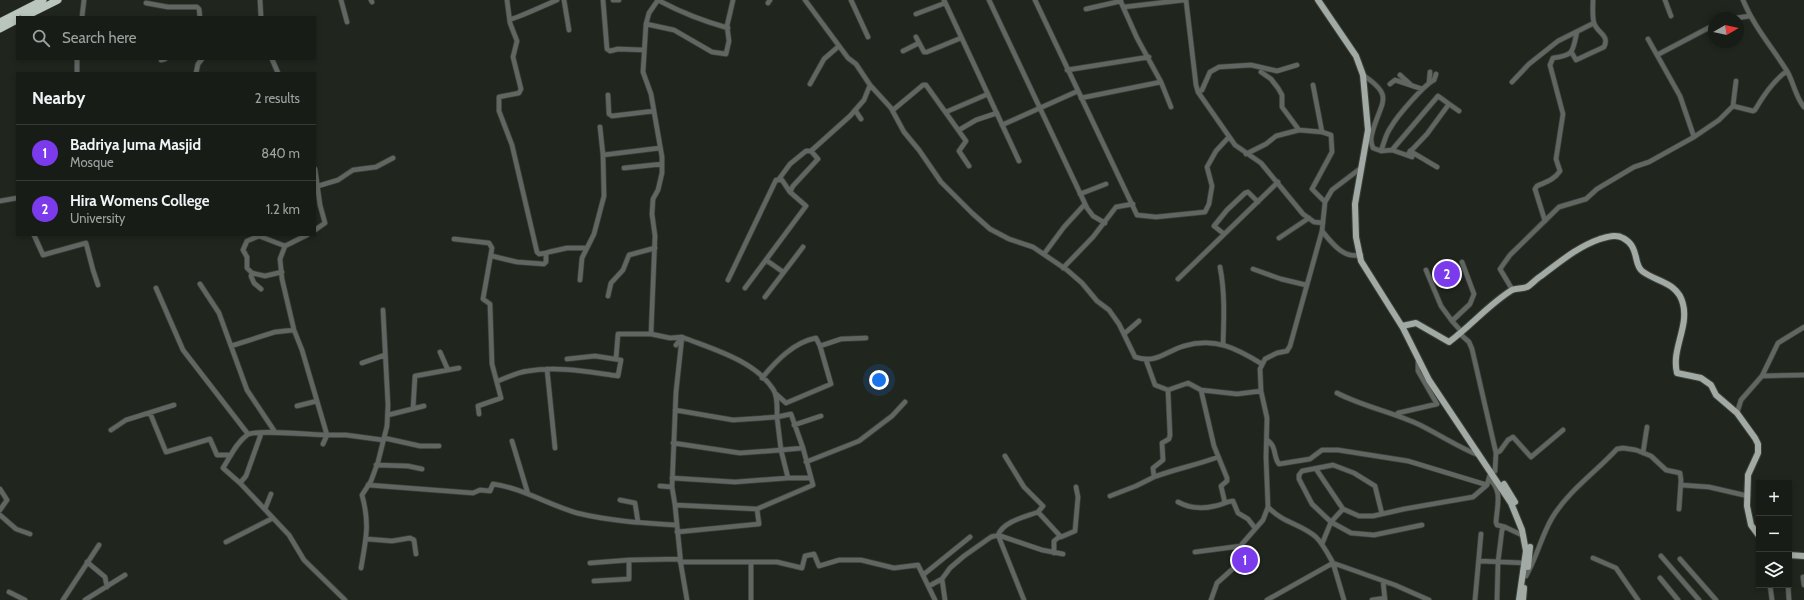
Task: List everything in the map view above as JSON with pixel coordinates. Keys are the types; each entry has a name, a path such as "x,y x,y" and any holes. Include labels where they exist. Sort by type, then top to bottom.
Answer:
{"highway":[{"path":"0,22 43,0"},
{"path":"26,16 58,0"},
{"path":"0,29 16,21"}],"main road":[{"path":"1318,0 1356,56 1363,75 1368,114 1369,141 1361,168 1355,204 1356,238 1361,261 1368,274 1404,325 1428,371 1517,508 1530,545 1530,556 1519,600"},
{"path":"1404,325 1416,323 1449,342 1512,289 1527,287 1572,252 1586,244 1608,237 1616,236 1624,238 1636,251 1638,266 1642,271 1662,280 1672,287 1682,299 1685,314 1676,360 1677,373 1701,378 1706,381 1722,402 1737,413 1758,444 1758,453 1748,475 1747,506 1751,525 1756,532"},
{"path":"1404,325 1418,360 1434,389 1480,455 1486,461"},
{"path":"1493,471 1511,503 1524,536 1526,551 1522,589 1523,600"},
{"path":"1792,555 1804,556"}],"street":[{"path":"82,16 84,0"},
{"path":"260,0 261,16"},
{"path":"341,0 347,22"},
{"path":"507,0 512,31 517,45 513,57 521,89 519,93 499,97 499,111 512,145 536,252 539,254 567,248 587,248"},
{"path":"511,19 515,19 523,14 557,0"},
{"path":"564,0 569,30"},
{"path":"603,0 606,45 609,50 644,50"},
{"path":"613,0 619,0"},
{"path":"651,334 655,248 652,214 653,199 658,190 662,164 651,94 643,72 646,24 649,13 658,0 678,9 683,13 728,28"},
{"path":"646,24 674,30 712,52 726,54 729,41 728,28 733,0"},
{"path":"805,0 848,58 856,64 870,85 893,110 904,132 919,150 941,182 972,214 996,232 1009,239 1033,247 1063,268 1109,310 1124,334 1135,357 1146,360 1157,358 1184,346 1212,342 1234,347 1262,364"},
{"path":"851,0 868,37"},
{"path":"989,0 1085,204 1091,214 1105,223"},
{"path":"1035,0 1133,204 1136,214 1141,216 1156,217 1205,212 1209,204 1212,186 1208,167 1216,151 1228,138"},
{"path":"1124,7 1185,0 1198,92 1228,138 1246,154 1261,163 1308,218 1314,222 1323,223"},
{"path":"1577,32 1572,53 1576,60 1604,47 1606,38 1594,23 1593,0"},
{"path":"1665,0 1671,16"},
{"path":"1743,0 1750,16 1763,38 1787,71 1798,99 1804,107"},
{"path":"1086,9 1120,1 1137,38 1162,82 1171,107"},
{"path":"916,14 945,2 1019,161"},
{"path":"146,3 168,7 197,7 199,9 200,16"},
{"path":"1744,17 1750,16"},
{"path":"1512,82 1529,64 1558,41 1594,23"},
{"path":"1657,56 1708,29"},
{"path":"916,37 924,52 961,38"},
{"path":"1648,39 1680,96 1694,137"},
{"path":"903,51 920,43"},
{"path":"810,84 824,59 839,46"},
{"path":"1545,221 1535,189 1537,186 1546,183 1556,176 1560,171 1556,159 1564,118 1550,65 1553,58 1568,56 1572,53"},
{"path":"1068,70 1149,57"},
{"path":"76,72 77,60"},
{"path":"196,72 198,64 201,60"},
{"path":"272,60 278,72"},
{"path":"1198,92 1202,90 1210,72 1219,67 1251,65 1277,71 1297,66"},
{"path":"1733,106 1753,111 1755,110 1762,96 1770,90 1777,78 1787,71"},
{"path":"1261,72 1271,79 1278,88 1282,95 1282,107 1299,130"},
{"path":"1429,83 1430,72"},
{"path":"1381,150 1390,127 1422,89 1434,80 1436,74"},
{"path":"1363,75 1382,90 1384,102 1376,118 1369,141 1373,148 1408,153 1437,167"},
{"path":"1400,75 1411,85"},
{"path":"1390,84 1395,80 1422,89"},
{"path":"1512,289 1500,269 1510,255 1559,207 1586,198 1597,189 1634,167 1649,162 1694,137 1719,120 1733,106 1736,81"},
{"path":"1082,98 1162,82"},
{"path":"893,110 925,84 959,130 966,143 959,151 969,166"},
{"path":"728,280 776,180 790,164 806,150 810,151 855,110 864,100 870,85"},
{"path":"1313,85 1322,132"},
{"path":"1002,125 1078,92"},
{"path":"946,112 988,94"},
{"path":"608,96 609,114 612,116 654,111"},
{"path":"1392,150 1438,96 1459,111"},
{"path":"1408,153 1427,134 1449,104"},
{"path":"855,110 861,119"},
{"path":"959,130 976,120 997,113"},
{"path":"580,280 582,258 600,220 604,196 603,155 600,127"},
{"path":"1246,154 1266,144 1276,136 1299,130 1322,132 1331,135 1333,149 1312,188 1325,202"},
{"path":"603,155 660,148"},
{"path":"790,192 793,186 818,159 810,151"},
{"path":"1408,153 1412,157"},
{"path":"318,186 338,180 353,170 376,167 393,158"},
{"path":"624,168 662,164"},
{"path":"1211,600 1217,583 1237,565 1241,546 1263,520 1268,507 1266,457 1268,440 1267,418 1261,391 1262,364 1266,359 1277,353 1287,351 1290,346 1322,231 1325,202 1332,190 1361,168"},
{"path":"316,175 320,205 325,223 316,229"},
{"path":"745,288 806,206 790,192 782,180 778,179"},
{"path":"1178,279 1278,182"},
{"path":"1080,194 1106,184"},
{"path":"1224,234 1214,226 1226,210 1248,192 1258,202"},
{"path":"0,201 16,198"},
{"path":"1044,254 1064,227 1085,204"},
{"path":"1063,268 1105,223 1116,208 1133,204"},
{"path":"1279,238 1308,218"},
{"path":"1322,231 1343,253 1361,256"},
{"path":"34,236 44,255 86,243 92,270 98,285"},
{"path":"282,272 265,276 252,273 247,268 247,257 243,250 247,241 259,236 285,246 305,236"},
{"path":"454,239 491,244 492,256 483,299 490,304 492,364 498,381 501,398 478,406 478,414"},
{"path":"285,246 280,259 282,272 294,330 302,350 327,435 323,444"},
{"path":"765,296 803,247"},
{"path":"608,296 611,283 623,270 628,256 655,248"},
{"path":"492,256 517,262 544,264 546,262 546,253"},
{"path":"766,260 783,272"},
{"path":"1452,321 1473,300 1474,294 1462,262"},
{"path":"1220,267 1224,319 1223,345"},
{"path":"1253,269 1280,279 1306,285"},
{"path":"1316,469 1343,509 1359,516 1373,516 1473,497 1488,482 1493,471 1496,452 1472,350 1469,342 1441,306 1426,270"},
{"path":"252,273 251,276 254,283 261,289"},
{"path":"200,284 219,313 247,390 275,432"},
{"path":"156,288 182,350 248,434"},
{"path":"361,568 367,539 368,515 362,495 368,485 376,465 388,415 382,310"},
{"path":"1124,334 1139,321"},
{"path":"1737,413 1741,400 1762,376 1778,343 1804,327"},
{"path":"231,346 275,332 294,330"},
{"path":"616,359 618,334 651,334 670,338 682,337 729,355 754,370 786,403 831,384 820,346 816,338 800,344 776,361 762,378"},
{"path":"676,344 682,337"},
{"path":"682,337 675,410 672,487 680,560 687,600"},
{"path":"820,346 841,339 866,338"},
{"path":"440,352 448,370"},
{"path":"362,363 385,355"},
{"path":"498,381 526,371 548,369 566,369 618,376 621,360 595,356 566,359"},
{"path":"1146,360 1155,385 1168,390 1188,383 1201,390 1238,394 1261,391"},
{"path":"1398,413 1438,404 1418,371 1418,360"},
{"path":"413,409 415,376 459,368"},
{"path":"548,369 555,448"},
{"path":"1762,376 1804,375"},
{"path":"1154,477 1153,468 1163,460 1162,443 1170,439 1168,390"},
{"path":"1201,390 1218,457 1227,478 1227,481 1221,486 1225,502"},
{"path":"1337,393 1357,403 1379,409 1420,425 1456,445 1480,455"},
{"path":"776,394 781,450 788,478"},
{"path":"297,406 317,401"},
{"path":"806,462 859,441 892,416 905,402"},
{"path":"110,430 126,420 174,405"},
{"path":"388,415 424,406"},
{"path":"675,410 733,420 777,417 790,414 803,448 813,486 757,509 675,505"},
{"path":"150,413 166,452 210,439 218,455 231,455"},
{"path":"794,425 821,416"},
{"path":"1644,453 1647,427"},
{"path":"1496,452 1500,451 1508,440 1513,437 1531,457 1563,430"},
{"path":"345,600 304,560 289,535 265,509 223,468 239,442 248,434 275,432 346,435 383,439 420,446 439,446"},
{"path":"240,483 246,476 261,434"},
{"path":"1268,440 1273,445 1277,462 1279,464 1310,459 1322,450 1338,450 1408,461 1488,482 1497,488 1499,493 1497,525 1524,536"},
{"path":"512,441 528,494"},
{"path":"673,443 740,453 803,448"},
{"path":"1526,576 1536,560 1542,538 1552,518 1568,495 1617,449 1623,448 1652,456 1666,470 1680,473 1681,486 1679,509"},
{"path":"998,535 1000,531 1015,521 1038,512 1044,506 1024,487 1005,456"},
{"path":"1110,496 1173,469 1196,466 1218,457"},
{"path":"376,465 422,468"},
{"path":"1382,514 1375,486 1341,468 1333,465 1302,471 1299,475 1299,479 1312,504 1331,522 1351,533 1374,535 1422,525"},
{"path":"672,478 735,482 788,478 811,478"},
{"path":"368,485 473,493 480,490 490,491 493,484 528,494 575,512 594,517 677,525"},
{"path":"660,486 672,487"},
{"path":"1681,486 1709,487 1748,496"},
{"path":"1054,553 1054,541 1059,537 1066,536 1075,530 1078,497 1076,487"},
{"path":"0,489 7,500 0,510"},
{"path":"265,509 271,494"},
{"path":"620,500 635,503 638,522"},
{"path":"1178,502 1185,506 1205,507 1233,501 1238,513 1248,519 1255,528"},
{"path":"1268,507 1277,517 1315,536 1322,544 1333,563 1344,600"},
{"path":"677,532 759,524 757,509"},
{"path":"1322,544 1331,522 1343,509"},
{"path":"1038,512 1059,537"},
{"path":"0,515 16,529 30,534"},
{"path":"226,542 273,518"},
{"path":"1497,600 1500,537 1504,527"},
{"path":"1475,600 1480,561 1481,534"},
{"path":"998,535 1024,600"},
{"path":"929,586 942,579 950,568 964,556 991,537 998,535 1054,553 1063,554"},
{"path":"923,574 970,537"},
{"path":"367,539 392,541 410,538 414,540 416,554"},
{"path":"63,600 99,545"},
{"path":"1530,545 1536,560"},
{"path":"1196,552 1241,546"},
{"path":"590,563 629,560 777,562 802,568 805,556 814,554 818,566 839,560 861,560 894,568 918,565 935,600"},
{"path":"1661,556 1699,600"},
{"path":"1593,558 1616,568 1638,600"},
{"path":"1680,559 1716,600"},
{"path":"594,581 629,578 629,560"},
{"path":"1480,561 1525,563"},
{"path":"87,562 105,577 106,587"},
{"path":"751,562 751,600"},
{"path":"1267,600 1333,563 1384,580 1429,600"},
{"path":"85,600 125,575"},
{"path":"1803,577 1804,585"},
{"path":"1660,578 1678,600"},
{"path":"942,579 945,600"},
{"path":"1372,600 1385,599 1384,580"},
{"path":"1770,588 1772,600"},
{"path":"1788,588 1789,600"},
{"path":"9,592 26,600"}],"place":[{"name":"Hira Womens College","path":"1447,274"},
{"name":"Badriya Juma Masjid","path":"1245,560"}]}
